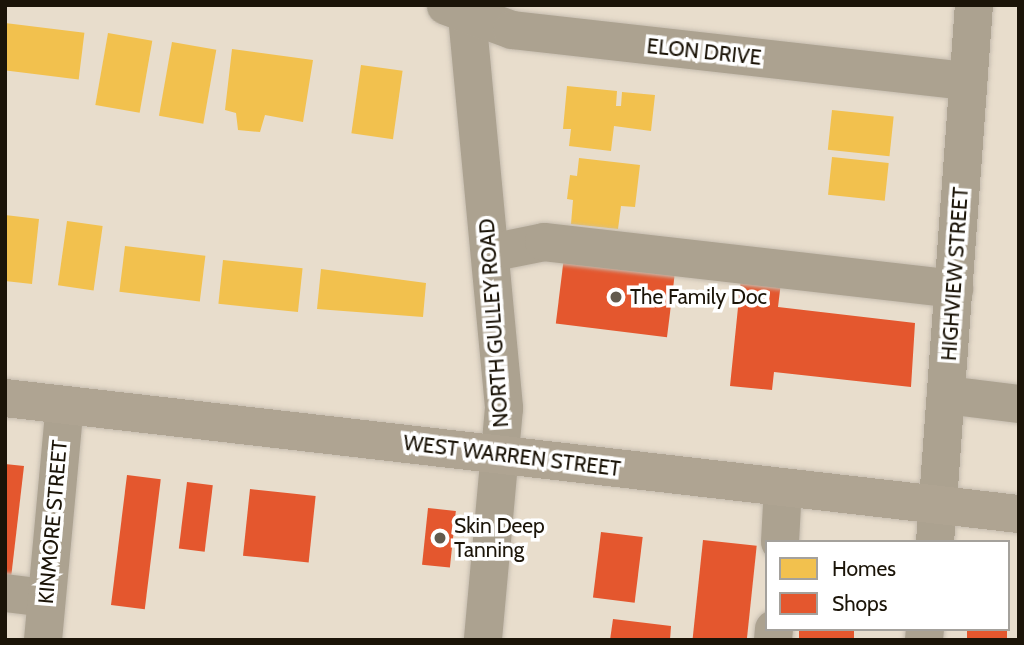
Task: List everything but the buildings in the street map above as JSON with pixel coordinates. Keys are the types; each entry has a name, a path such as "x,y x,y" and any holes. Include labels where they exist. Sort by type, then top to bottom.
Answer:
{"main road":[{"name":"WEST WARREN STREET","path":"5,398 783,487 936,523 1019,514"}],"street":[{"name":"HIGHVIEW STREET","path":"936,523 974,5"},
{"name":"ELON DRIVE","path":"459,8 516,31 968,81"},
{"name":"NORTH GULLEY ROAD","path":"459,8 490,253 504,408 483,640"},
{"path":"490,253 544,242 954,289"},
{"path":"946,395 1019,404"},
{"name":"KINMORE STREET","path":"43,640 65,405"},
{"path":"780,540 783,487"},
{"path":"5,593 46,598"}],"place":[{"name":"The Family Doc","path":"616,297"},
{"name":"Skin Deep Tanning","path":"440,538"}]}
